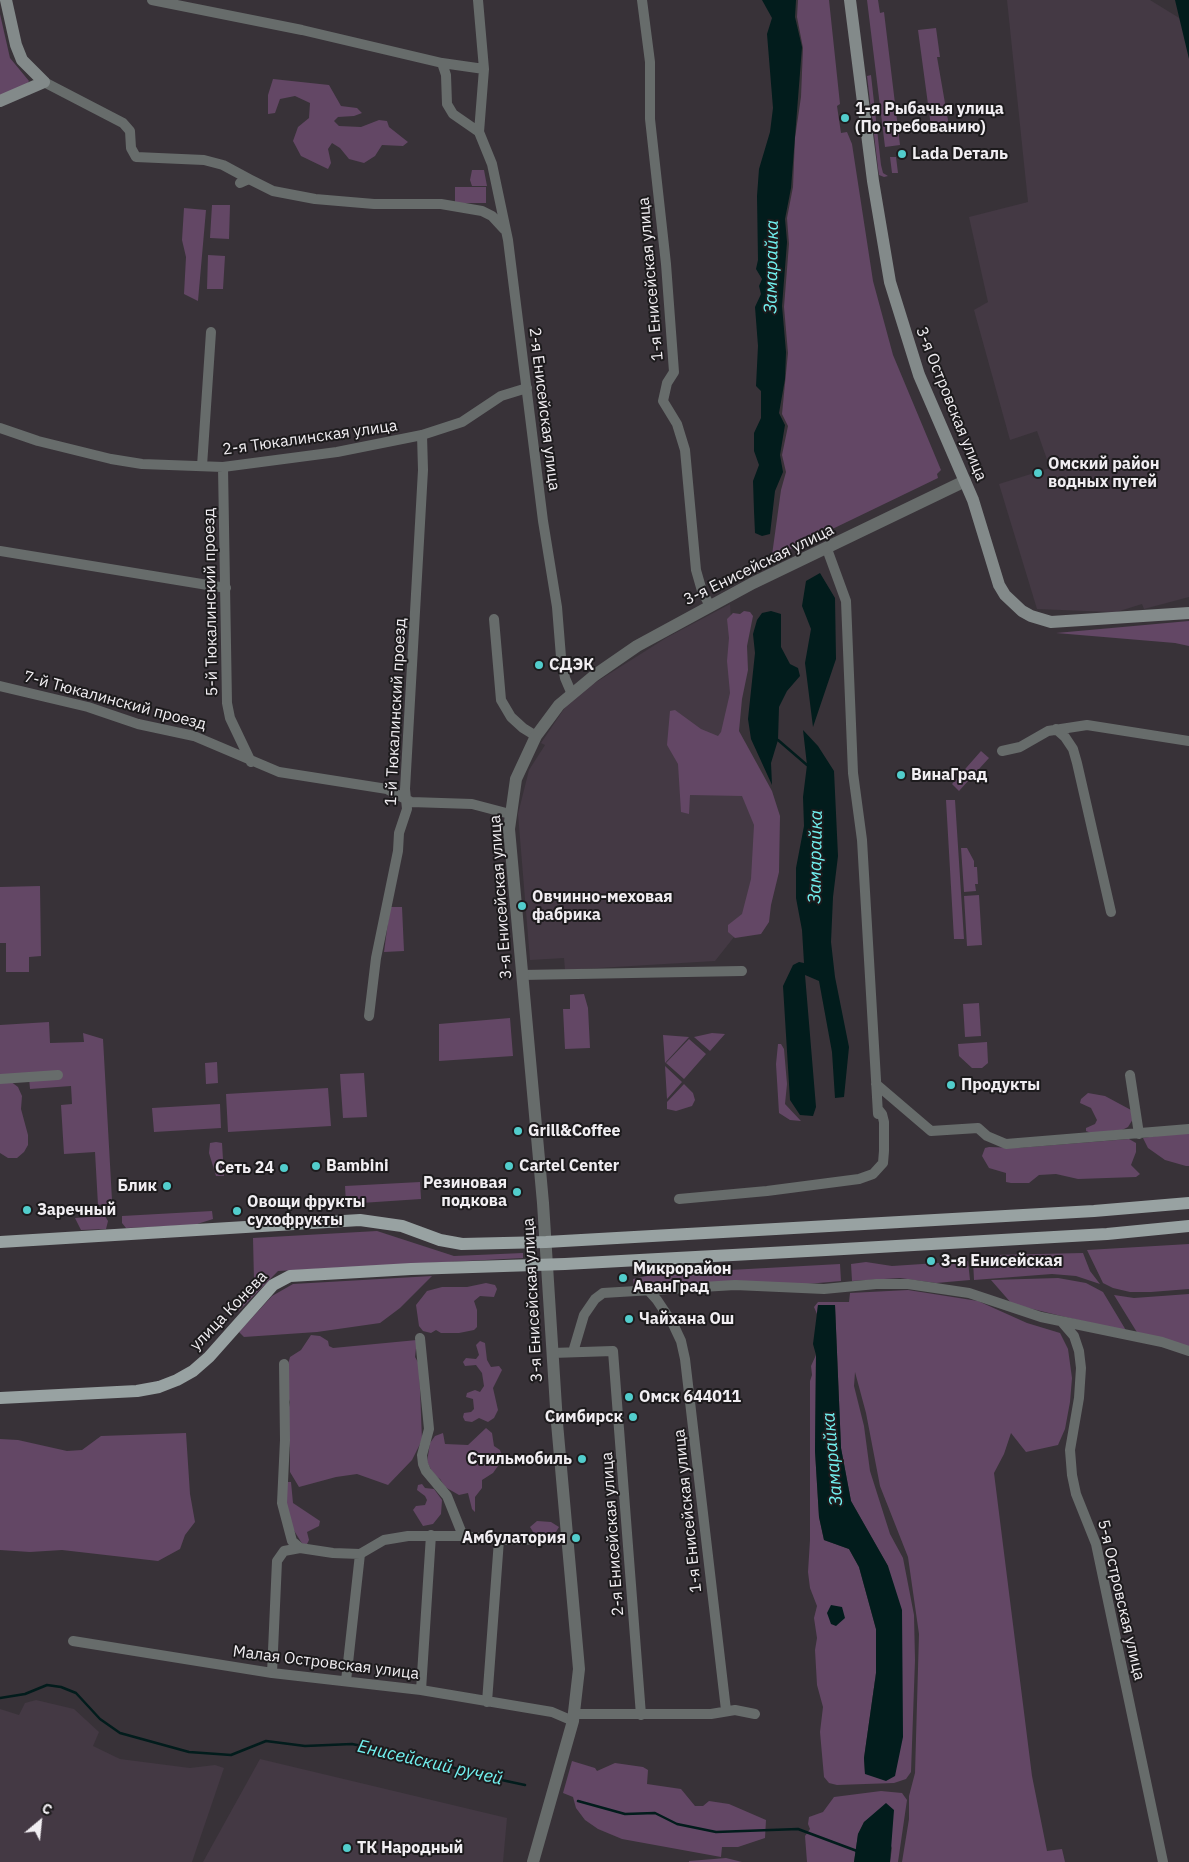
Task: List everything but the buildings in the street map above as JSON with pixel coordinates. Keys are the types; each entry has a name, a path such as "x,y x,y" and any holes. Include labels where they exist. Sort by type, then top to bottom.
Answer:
{"main road":[{"path":"0,101 44,82 22,60 16,45 6,0"},
{"name":"3-я Островская улица","path":"850,0 873,181 890,282 919,375 965,482 999,585 1005,595 1022,611 1041,620 1061,622 1189,613"},
{"path":"0,1242 360,1220 395,1225 440,1240 462,1244 546,1242 1084,1211 1189,1203"},
{"name":"улица Конева","path":"0,1398 137,1391 159,1387 177,1380 192,1371 208,1357 274,1285 290,1276 1077,1236 1189,1226"}],"street":[{"path":"152,0 302,30 442,63 484,69"},
{"name":"2-я Енисейская улица","path":"478,0 484,69 479,132 492,164 506,232 543,521 558,607 561,657 565,678 571,692"},
{"name":"1-я Енисейская улица","path":"642,0 650,62 650,119 666,264 674,372 667,383 663,400 677,424 685,450 696,570 702,591 710,606"},
{"path":"442,63 446,75 447,104 453,114 479,132"},
{"path":"44,82 123,123 130,131 131,148 136,157 204,160 223,164 244,181 273,191 315,199 374,204 441,204 482,211 492,216 506,232"},
{"path":"202,466 210,332"},
{"name":"2-я Тюкалинская улица","path":"0,428 38,441 111,459 142,464 222,467 337,452 422,435 462,422 501,396 527,388"},
{"name":"1-й Тюкалинский проезд","path":"369,1016 376,958 398,851 399,833 406,817 423,470 422,435"},
{"name":"5-й Тюкалинский проезд","path":"222,467 227,703 232,725 251,762"},
{"name":"3-я Енисейская улица","path":"534,1862 574,1717 580,1669 552,1353 546,1242 522,975 510,814 516,779 536,736 559,705 571,692 637,646 710,606 965,482"},
{"path":"679,1199 776,1190 852,1180 873,1174 883,1162 884,1122 882,1114 878,1112 862,840 852,763 846,601 827,548"},
{"path":"0,551 226,588"},
{"path":"494,619 501,700 511,717 536,736"},
{"name":"7-й Тюкалинский проезд","path":"0,686 88,707 138,724 194,736 251,762 279,772 387,789 406,800 417,803 472,804 510,814"},
{"path":"1002,751 1020,747 1040,735 1056,729 1088,725 1189,741"},
{"path":"1056,729 1065,737 1075,756 1111,912"},
{"path":"522,975 742,971"},
{"path":"1130,1075 1139,1134"},
{"path":"0,1078 58,1076"},
{"path":"876,1084 931,1131 978,1128 987,1136 1006,1144 1189,1129"},
{"path":"552,1353 573,1352 584,1314 595,1299 603,1293 735,1285 824,1290 876,1284 908,1284 969,1293 1041,1317 1162,1342 1189,1351"},
{"name":"1-я Енисейская улица","path":"648,1290 657,1300 672,1324 681,1341 685,1359 726,1710"},
{"name":"5-я Островская улица","path":"1061,1321 1074,1336 1079,1351 1081,1368 1079,1398 1070,1450 1072,1475 1076,1494 1096,1544 1163,1862"},
{"path":"420,1338 429,1428 422,1455 423,1464 426,1471 447,1496 463,1536"},
{"name":"2-я Енисейская улица","path":"573,1352 613,1351 641,1715"},
{"path":"284,1364 285,1440 282,1503 292,1541 300,1548"},
{"path":"421,1690 430,1535"},
{"path":"272,1673 277,1561 284,1551 300,1548 326,1553 360,1554 384,1540 430,1535 499,1540 568,1538"},
{"path":"487,1702 499,1540"},
{"path":"346,1681 360,1554"},
{"name":"Малая Островская улица","path":"73,1641 272,1673 421,1690 574,1717 711,1714 726,1710 755,1714"}],"shaded area":[{"path":"798,0 829,0 840,104 837,106 841,133 847,132 852,144 873,281 893,355 941,470 937,474 938,478 793,548 772,555 781,490 786,472 782,455 788,426 782,414 788,353 784,307 789,244 787,218 793,187 795,138 801,97 803,48 797,17"},
{"path":"867,0 878,0 880,13 884,12 900,145 885,147"},
{"path":"1007,0 1150,0 1189,24 1189,597 1144,609 1142,604 1110,614 1110,612 1037,609 999,484 1050,468 1037,431 1010,440 974,310 988,302 969,217 1028,202"},
{"path":"0,14 10,58 29,81 26,86 0,96"},
{"path":"936,28 940,57 937,57 950,132 932,134 918,30"},
{"path":"871,75 881,165 883,173 888,176 884,177 879,175 878,168 867,76"},
{"path":"273,79 329,85 341,106 357,108 362,113 354,116 338,117 334,121 339,126 361,127 379,120 387,121 389,127 408,142 403,146 382,145 375,156 364,163 349,159 340,148 332,143 328,149 331,163 328,169 301,156 293,141 298,127 309,118 310,103 295,96 280,99 275,113 268,114 268,95"},
{"path":"890,157 896,157 898,173 892,173"},
{"path":"472,170 484,170 487,186 472,186 470,180"},
{"path":"455,187 486,187 486,203 455,203"},
{"path":"212,205 230,205 229,239 210,238"},
{"path":"184,208 206,210 198,301 184,294 186,257 182,240"},
{"path":"208,255 225,256 223,289 207,289"},
{"path":"730,604 742,795 750,803 759,824 757,870 738,932 715,961 565,970 564,958 530,960 518,814 529,770 545,745 541,743 568,703 582,691 666,638"},
{"path":"744,611 750,612 753,616 747,646 748,670 742,699 739,731 772,791 780,816 779,872 769,922 761,934 735,938 728,932 728,925 742,914 751,879 754,825 742,796 690,795 689,814 681,812 678,764 667,745 670,711 675,710 701,729 718,736 721,732 730,693 727,661 729,638 727,619 733,613 740,614"},
{"path":"1189,621 1189,646 1175,643 1056,633"},
{"path":"981,751 989,758 959,791 952,784"},
{"path":"946,800 955,800 964,939 954,939"},
{"path":"961,848 967,848 974,861 974,867 977,867 978,884 975,884 976,891 964,892"},
{"path":"40,886 41,956 29,957 29,972 6,972 6,943 0,943 0,887"},
{"path":"979,895 982,945 967,946 964,896"},
{"path":"390,907 402,907 404,951 384,952"},
{"path":"584,994 588,1008 590,1048 565,1049 563,1009 570,1009 570,995"},
{"path":"979,1003 981,1036 965,1037 963,1004"},
{"path":"510,1018 513,1056 439,1061 439,1024"},
{"path":"49,1022 50,1043 84,1042 83,1033 103,1039 112,1200 109,1204 98,1205 95,1152 64,1154 61,1105 72,1104 71,1086 30,1089 29,1078 0,1075 0,1025"},
{"path":"712,1033 725,1034 710,1051 694,1037"},
{"path":"663,1035 689,1037 665,1063"},
{"path":"689,1039 706,1054 684,1079 666,1063"},
{"path":"987,1042 988,1063 982,1068 972,1068 959,1056 958,1044"},
{"path":"778,1044 781,1044 784,1049 787,1084 785,1104 801,1121 790,1120 779,1113 776,1064"},
{"path":"217,1062 218,1083 206,1084 205,1063"},
{"path":"665,1066 682,1082 667,1099"},
{"path":"364,1073 367,1117 343,1118 340,1074"},
{"path":"10,1081 18,1087 22,1096 21,1109 28,1135 28,1145 17,1158 8,1158 0,1153 0,1082"},
{"path":"684,1084 693,1093 695,1100 692,1106 676,1111 667,1109 667,1102"},
{"path":"328,1088 331,1126 228,1132 226,1094"},
{"path":"1088,1093 1105,1096 1131,1110 1133,1119 1128,1127 1122,1130 1091,1133 1086,1131 1086,1128 1095,1124 1097,1120 1091,1108 1080,1103 1081,1099"},
{"path":"220,1104 221,1128 154,1132 152,1108"},
{"path":"1189,1131 1189,1166 1165,1160 1148,1148 1143,1138"},
{"path":"1129,1139 1136,1143 1136,1152 1131,1165 1140,1174 1136,1177 1078,1179 1056,1174 1039,1175 1029,1183 1011,1183 1006,1182 1006,1173 989,1168 982,1156 985,1148 989,1147 1017,1148"},
{"path":"210,1143 222,1143 224,1176 216,1176 209,1153"},
{"path":"420,1182 421,1199 346,1204 345,1186"},
{"path":"212,1211 213,1219 194,1225 126,1228 122,1223 122,1216"},
{"path":"105,1216 108,1221 106,1229 81,1230 75,1218"},
{"path":"377,1231 454,1256 523,1253 523,1258 278,1271 238,1312 254,1281 253,1238"},
{"path":"1189,1244 1189,1289 1151,1292 1130,1292 1113,1288 1103,1283 1087,1250"},
{"path":"1083,1253 1090,1271 1100,1284 1076,1276 1052,1274 974,1280 973,1260 992,1255"},
{"path":"968,1261 970,1280 936,1283 900,1278 852,1281 851,1264 866,1262 892,1266"},
{"path":"840,1264 841,1281 807,1284 634,1287 633,1279 656,1274"},
{"path":"432,1276 400,1308 380,1323 317,1332 244,1337 239,1332 272,1296 293,1284"},
{"path":"1058,1278 1086,1283 1103,1292 1127,1332 1012,1304 991,1280"},
{"path":"486,1283 495,1285 497,1289 494,1297 480,1296 474,1301 477,1310 477,1327 474,1330 459,1333 441,1333 436,1330 431,1333 423,1331 419,1326 416,1305 427,1291 442,1287 467,1287"},
{"path":"908,1290 978,1301 1027,1323 1060,1333 1068,1349 1072,1378 1070,1402 1065,1429 1058,1445 1026,1452 1011,1433 1004,1454 994,1473 1032,1776 1047,1851 1062,1849 1065,1862 902,1862 909,1819 909,1796 915,1773 919,1634 908,1557 880,1486 866,1413 855,1372 854,1386 864,1426 870,1471 890,1534 903,1558 914,1615 915,1660 911,1772 906,1779 894,1783 837,1785 829,1783 824,1777 820,1732 823,1707 817,1685 815,1650 817,1638 814,1618 817,1606 810,1588 808,1572 810,1540 810,1381 812,1375 811,1366 816,1355 815,1451 819,1517 824,1540 849,1549 859,1567 876,1629 876,1673 864,1758 865,1774 888,1566 851,1501 841,1448 835,1305 818,1305 817,1314 814,1307 818,1302 849,1302 850,1293"},
{"path":"1189,1294 1189,1349 1138,1334 1114,1295 1134,1298"},
{"path":"311,1335 320,1336 328,1341 329,1346 333,1348 417,1340 415,1357 419,1364 422,1440 412,1460 388,1485 357,1474 336,1477 299,1487 290,1472 290,1448 286,1423 290,1402 286,1391 286,1372 290,1357 301,1350"},
{"path":"480,1341 485,1343 487,1360 491,1367 499,1366 502,1370 493,1388 498,1410 494,1418 488,1422 479,1418 472,1422 465,1421 464,1413 471,1412 474,1409 473,1399 466,1397 467,1393 475,1390 480,1392 484,1386 482,1373 476,1365 465,1366 463,1362 466,1358 476,1359 479,1355 476,1345"},
{"path":"486,1428 492,1433 494,1446 500,1450 503,1459 493,1473 482,1480 482,1488 475,1497 475,1512 472,1509 468,1493 459,1495 445,1487 440,1479 434,1475 427,1462 430,1443 435,1436 443,1433 445,1444 468,1445"},
{"path":"186,1433 190,1494 195,1522 185,1535 180,1549 158,1561 62,1550 30,1552 0,1550 0,1439 18,1440 67,1451 82,1450 101,1436"},
{"path":"286,1482 291,1482 293,1503 320,1521 319,1526 307,1532 309,1540 307,1544 303,1545 293,1529 285,1500"},
{"path":"422,1484 425,1488 434,1489 442,1500 441,1514 433,1524 423,1526 413,1510 416,1506 425,1505 427,1500 417,1490 418,1485"},
{"path":"537,1521 551,1522 559,1527 554,1535 535,1535 530,1527"},
{"path":"36,1700 74,1709 99,1732 93,1746 120,1759 190,1768 215,1765 224,1768 192,1862 0,1862 0,1709 19,1715 25,1703"},
{"path":"260,1759 507,1818 503,1862 203,1862"},
{"path":"572,1761 595,1768 597,1771 615,1763 643,1767 648,1770 647,1784 681,1789 695,1806 703,1806 709,1801 729,1804 766,1820 765,1838 738,1847 722,1847 721,1857 622,1839 598,1829 585,1820 576,1808 573,1797 563,1793"},
{"path":"881,1791 902,1793 907,1800 898,1862 890,1862 892,1848 876,1813 864,1822 858,1834 854,1862 807,1862 805,1836 810,1829 808,1824 809,1817 823,1812 834,1797"},
{"path":"726,1858 742,1862 689,1862 689,1861"}],"water":[{"path":"762,0 796,0 795,17 802,47 791,188 785,219 787,242 782,306 786,352 785,379 779,413 785,425 780,455 783,472 775,491 770,534 762,536 755,533 753,481 759,465 754,451 754,433 761,418 761,391 756,386 758,346 755,307 761,294 759,286 762,279 756,269 758,260 757,196 759,169 770,132 773,108 767,34 772,18"},
{"path":"1175,0 1189,0 1189,59"},
{"path":"820,573 835,598 836,659 813,727 805,663 811,629 802,606 806,581"},
{"path":"771,611 781,614 781,647 790,664 798,668 800,676 787,691 779,707 778,740 771,763 772,785 751,739 748,719 755,653 753,634 757,620 762,613"},
{"path":"803,730 818,746 834,771 838,856 833,897 831,942 835,977 849,1047 844,1097 835,1098 832,1052 819,981 805,975 816,1107 813,1116 800,1115 790,1100 783,986 793,965 799,962 804,963 802,930 796,898 796,868 804,826 803,797 807,765"},
{"path":"818,1305 835,1305 841,1448 851,1501 888,1566 902,1610 903,1737 895,1776 886,1781 865,1774 864,1758 876,1673 876,1629 859,1567 849,1549 824,1540 819,1517 815,1451 816,1355 813,1344"},
{"path":"831,1605 842,1607 845,1618 836,1626 831,1624 827,1613"},
{"path":"886,1803 894,1810 890,1862 854,1862 858,1834 864,1822"}],"waterway":[{"name":"Замарайка","path":"778,740 807,765"},
{"name":"Енисейский ручей","path":"0,1698 25,1694 47,1685 61,1687 76,1693 100,1719 120,1733 189,1752 231,1755 266,1741 305,1746 352,1744 421,1758 478,1775 525,1785"},
{"name":"Енисейский ручей","path":"578,1801 625,1814 655,1813 677,1824 716,1832 798,1829 857,1851"}],"place":[{"name":"1-я Рыбачья улица (По требованию)","path":"845,118"},
{"name":"Lada Dеталь","path":"902,154"},
{"name":"Омский район водных путей","path":"1038,473"},
{"name":"СДЭК","path":"539,665"},
{"name":"ВинаГрад","path":"901,775"},
{"name":"Овчинно-меховая фабрика","path":"522,906"},
{"name":"Продукты","path":"951,1085"},
{"name":"Grill&Coffee","path":"518,1131"},
{"name":"Bambini","path":"316,1166"},
{"name":"Cartel Center","path":"509,1166"},
{"name":"Сеть 24","path":"284,1168"},
{"name":"Блик","path":"167,1186"},
{"name":"Резиновая подкова","path":"517,1192"},
{"name":"Заречный","path":"27,1210"},
{"name":"Овощи фрукты сухофрукты","path":"237,1211"},
{"name":"3-я Енисейская","path":"931,1261"},
{"name":"Микрорайон АванГрад","path":"623,1278"},
{"name":"Чайхана Ош","path":"629,1319"},
{"name":"Омск 644011","path":"629,1397"},
{"name":"Симбирск","path":"633,1417"},
{"name":"Стильмобиль","path":"582,1459"},
{"name":"Амбулатория","path":"576,1538"},
{"name":"ТК Народный","path":"347,1848"}]}
